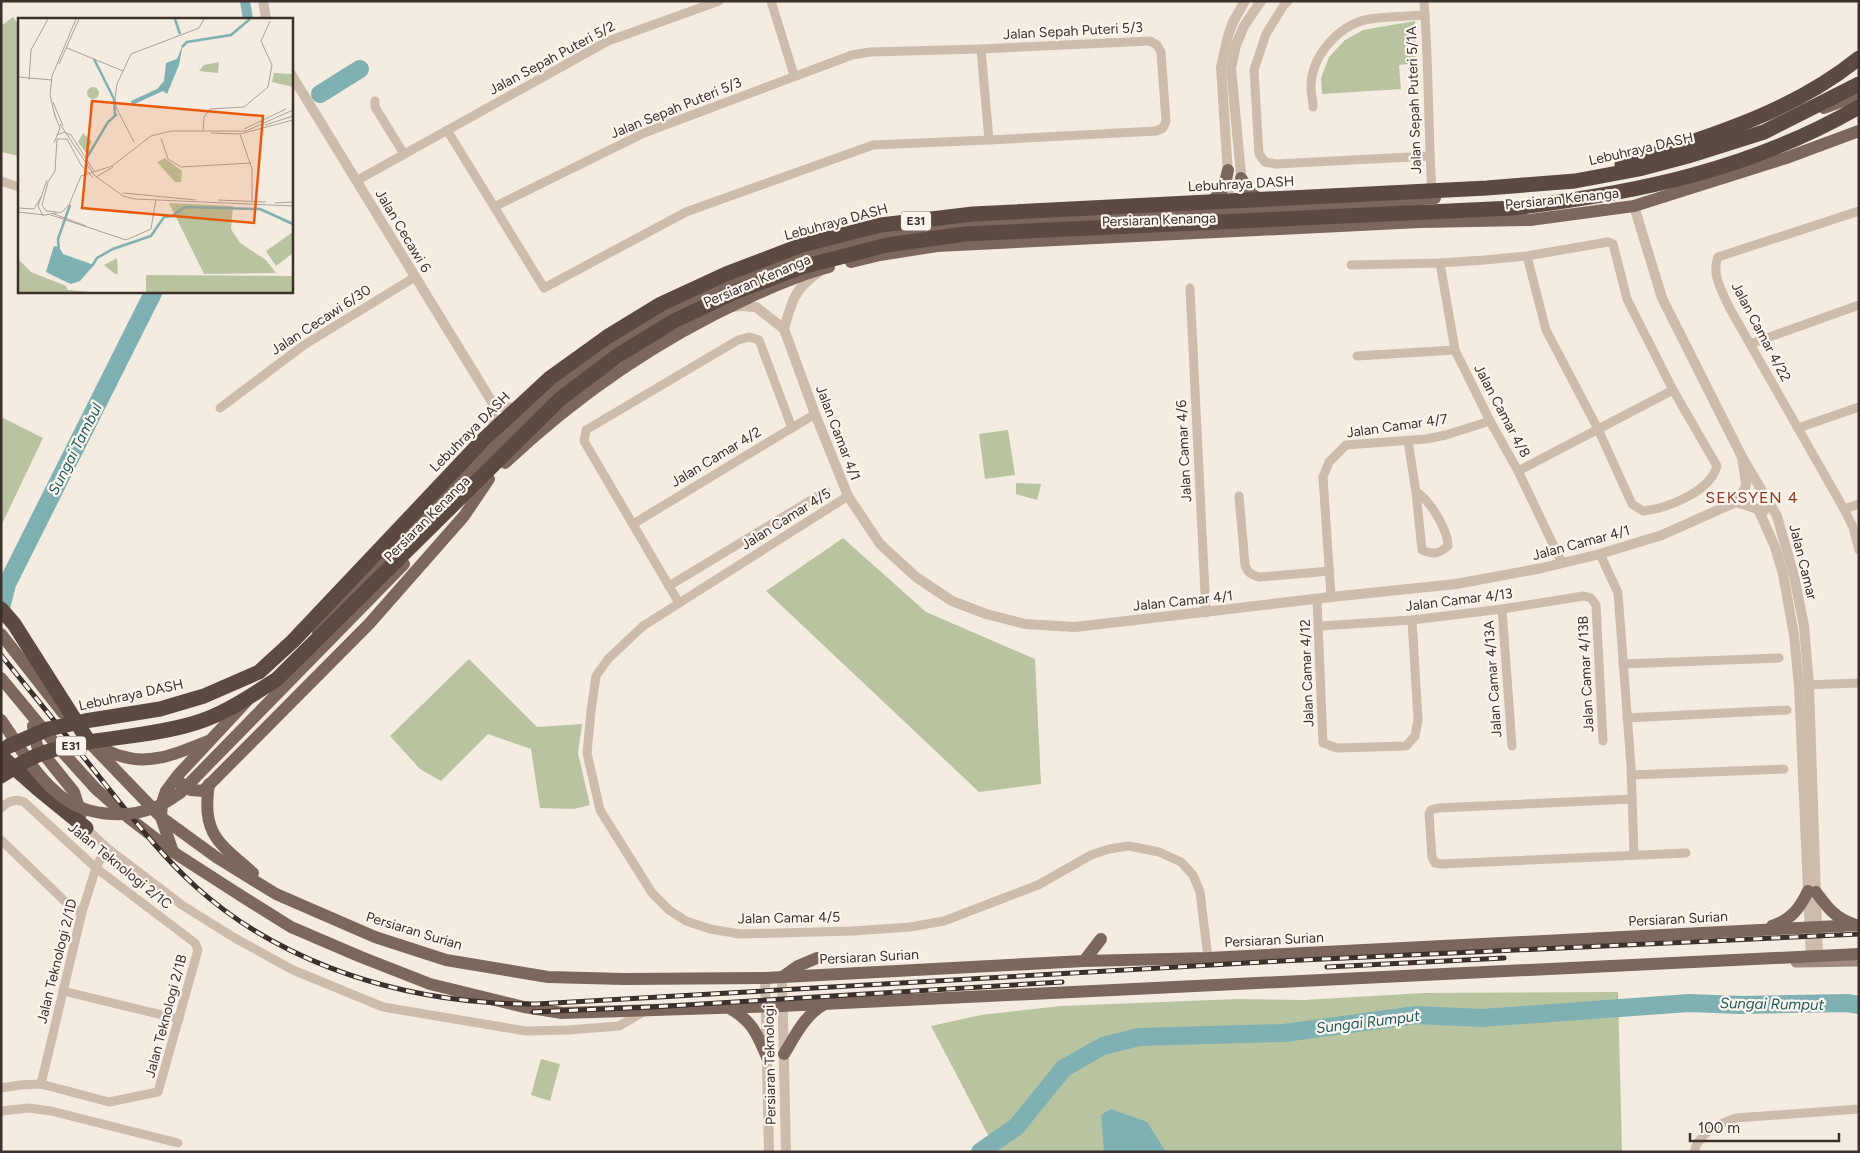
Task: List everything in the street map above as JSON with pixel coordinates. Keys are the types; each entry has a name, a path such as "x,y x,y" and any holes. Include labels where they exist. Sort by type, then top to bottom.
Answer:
{"highway":[{"path":"1622,166 1729,130 1777,109 1818,86 1857,59"},
{"name":"Lebuhraya DASH","path":"1,751 48,729 84,721 160,709 204,696 259,672 293,641 482,441 550,378 607,337 661,304 726,274 802,245 881,225 973,214 1487,188 1575,181 1639,169 1764,132 1859,84"},
{"name":"E31","path":"1,776 37,755 81,744 145,734 195,723 239,704 276,680 560,399 617,356 674,321 735,292 802,267 887,245 964,234 1512,208 1581,199 1647,187 1739,161 1782,145 1859,107"},
{"path":"1,609 14,624 89,742"},
{"path":"1,756 86,828"}],"main road":[{"name":"Persiaran Kenanga","path":"161,817 162,803 166,792 178,775 464,477 546,398 592,360 662,317 758,272 833,248 914,230 958,225 1130,214 1238,212 1432,198 1536,185 1715,144 1771,128 1859,95"},
{"name":"Persiaran Kenanga","path":"1,720 37,771 55,792 72,803 96,812 116,815 158,807 180,793 404,564 489,479 545,427 609,377 683,330 774,286 826,267 880,255 937,246 1420,222 1530,220 1634,206 1786,158 1859,131"},
{"path":"1130,214 1207,204 1218,197 1224,188 1228,170"},
{"path":"1241,178 1255,197 1264,200 1318,206"},
{"path":"1050,239 1130,230 1218,224 1238,212 1254,223 1377,218 1420,222"},
{"path":"178,775 181,784 191,790 203,790 369,624 464,516 489,479"},
{"name":"Persiaran Surian","path":"4,638 77,730 161,817 216,857 276,894 375,937 446,960 548,977 643,979 764,978 1084,961 1208,958 1857,925"},
{"path":"1,678 30,715 96,789 129,818 173,852 291,927 430,984 524,1007 562,1012 726,1006 782,1006 1859,954"},
{"path":"30,715 37,746 74,792 86,828"},
{"path":"89,742 122,757 144,760 175,755 214,738"},
{"path":"209,784 206,802 208,820 218,842 276,894"},
{"path":"161,817 173,852"},
{"path":"1763,930 1783,922 1796,912 1812,891 1830,911 1844,921 1857,925"},
{"path":"1084,961 1101,939"},
{"path":"782,977 798,966 817,958"},
{"path":"1739,960 1821,963 1859,961"},
{"path":"784,1054 806,1019 816,1008 827,1003"},
{"path":"726,1006 742,1015 754,1028 767,1057"}],"street":[{"path":"263,1 266,18"},
{"name":"Jalan Sepah Puteri 5/2","path":"356,181 608,41 719,1"},
{"path":"771,1 794,75"},
{"path":"1238,212 1228,170 1221,67 1228,36 1245,1"},
{"path":"1238,212 1241,178 1231,68 1236,45 1244,26 1261,1"},
{"path":"1288,1 1266,34 1254,70 1259,154 1265,162 1276,164 1430,156"},
{"name":"Jalan Sepah Puteri 5/1A","path":"1424,1 1432,198"},
{"path":"1313,107 1311,86 1314,70 1322,52 1333,38 1350,26 1369,19 1425,15"},
{"name":"Jalan Sepah Puteri 5/3","path":"1150,41 1157,45 1161,52 1166,121 1163,128 1156,131 873,144 686,212 544,288 494,208 644,133 794,75 852,55 981,50 1150,41"},
{"path":"981,50 989,140"},
{"name":"Jalan Cecawi 6","path":"292,76 492,402"},
{"path":"375,102 375,107 404,154"},
{"path":"447,130 494,208"},
{"path":"1,181 18,187"},
{"name":"Jalan Camar","path":"1634,206 1662,298 1742,457 1777,516 1794,576 1804,626 1804,685 1815,956"},
{"name":"Jalan Camar 4/22","path":"1859,211 1718,257 1715,273 1729,307 1856,527 1859,550"},
{"path":"1351,265 1440,264 1527,256 1608,242 1613,244 1627,298 1673,390 1717,466 1715,474 1702,489 1653,510 1642,511 1632,504 1598,429 1546,330 1527,256"},
{"name":"Jalan Camar 4/8","path":"1440,264 1455,350 1490,421 1518,471 1562,563"},
{"path":"726,308 740,306 756,307 784,329 796,293 805,282 826,267"},
{"name":"Jalan Cecawi 6/30","path":"220,408 304,345 415,277"},
{"name":"Jalan Camar 4/6","path":"1190,288 1206,612"},
{"path":"1750,344 1859,305"},
{"name":"Jalan Camar 4/1","path":"784,329 848,496 880,544 916,577 952,601 986,614 1025,624 1075,628 1456,584 1542,568 1600,554 1662,534 1736,502"},
{"path":"679,603 584,442 586,430 738,340 749,338 759,340 792,428"},
{"path":"1356,356 1455,350"},
{"path":"1518,471 1673,390"},
{"path":"488,455 493,442 494,429 492,402 504,407 517,409 532,405 546,398"},
{"path":"1798,428 1859,407"},
{"name":"Jalan Camar 4/2","path":"633,524 815,414"},
{"name":"Jalan Camar 4/7","path":"1331,597 1323,477 1329,462 1346,445 1408,441 1446,435 1490,421"},
{"path":"1408,441 1422,550 1431,554 1442,551 1448,546 1447,537 1428,500 1416,492"},
{"path":"1742,457 1746,483 1745,489 1736,502 1777,516"},
{"path":"669,586 826,491"},
{"name":"Jalan Camar 4/5","path":"848,496 643,626 608,659 596,676 590,711 587,753 600,810 652,893 669,910 686,921 710,929 740,934 853,931 910,927 944,921 1038,885 1091,855 1109,849 1129,846 1159,852 1181,862 1193,876 1200,892 1208,958"},
{"path":"1239,496 1244,565 1247,572 1253,576 1260,577 1330,571"},
{"path":"1844,509 1859,504"},
{"name":"Jalan Camar","path":"1758,508 1775,547 1783,574 1804,685"},
{"path":"1600,554 1618,593 1631,775 1634,855"},
{"name":"Jalan Camar 4/13","path":"1320,626 1412,620 1502,609 1584,596 1591,598 1596,605"},
{"name":"Jalan Camar 4/12","path":"1318,599 1323,743 1337,748 1406,746 1412,740 1418,720 1412,620"},
{"name":"Jalan Camar 4/13B","path":"1596,605 1603,741"},
{"name":"Jalan Camar 4/13A","path":"1502,609 1512,746"},
{"path":"1623,664 1779,658"},
{"path":"1804,685 1859,683"},
{"path":"1627,718 1788,710"},
{"path":"1631,775 1784,769"},
{"name":"Jalan Teknologi 2/1C","path":"1,808 9,801 16,799 24,802 96,868 198,946"},
{"path":"1632,799 1438,808 1431,810 1429,814 1432,858 1435,863 1442,864 1686,853"},
{"path":"86,828 106,848 182,905 233,936 293,970 383,1007 526,1031 619,1026 647,1010"},
{"path":"1,840 73,909 82,912"},
{"name":"Jalan Teknologi 2/1D","path":"40,1084 82,912 96,868 106,848"},
{"name":"Jalan Teknologi 2/1B","path":"40,1084 110,1102 158,1092 198,946"},
{"name":"Persiaran Teknologi","path":"782,977 786,1152"},
{"name":"Persiaran Teknologi","path":"764,978 770,1152"},
{"path":"63,991 179,1019"},
{"path":"1,1088 40,1084"},
{"path":"1,1111 29,1108 51,1111 178,1143"},
{"path":"1694,1152 1696,1144 1708,1131 1736,1118 1859,1109"}],"green space":[{"path":"13,17 18,24 18,156 1,152 1,26"},
{"path":"1415,21 1416,63 1399,65 1401,89 1322,94 1321,78 1329,57 1345,40 1363,30"},
{"path":"1,417 43,438 1,526"},
{"path":"1008,430 1015,475 985,479 979,434"},
{"path":"1016,483 1041,484 1037,500 1016,494"},
{"path":"843,538 926,612 1035,659 1041,784 979,792 766,591"},
{"path":"469,659 537,727 582,724 578,753 590,805 574,809 540,808 531,749 488,734 441,781 420,769 390,736"},
{"path":"1618,992 1622,1152 997,1152 931,1026 981,1015 1061,1006 1238,999 1304,1000 1424,993"},
{"path":"541,1059 560,1064 550,1101 531,1095"}],"water":[{"path":"1111,1109 1147,1122 1166,1152 1104,1152 1101,1115"}],"waterway":[{"path":"245,1 248,18"},
{"name":"Sungai Tambul","path":"320,94 360,69"},
{"name":"Sungai Tambul","path":"1,608 7,584 153,292"},
{"name":"Sungai Rumput","path":"980,1152 1016,1127 1064,1068 1103,1046 1139,1037 1284,1033 1416,1015 1482,1018 1689,1003 1741,1005 1847,1003 1859,1005"}],"railway":[{"path":"1,655 159,850 195,886 226,911 258,933 293,952 330,968 367,981 445,998 497,1003 537,1004 1281,961 1859,934"},
{"path":"1327,967 1504,958"},
{"path":"533,1012 652,1007 1062,982"}],"district":[{"name":"SEKSYEN 4","path":"1752,497"}]}
